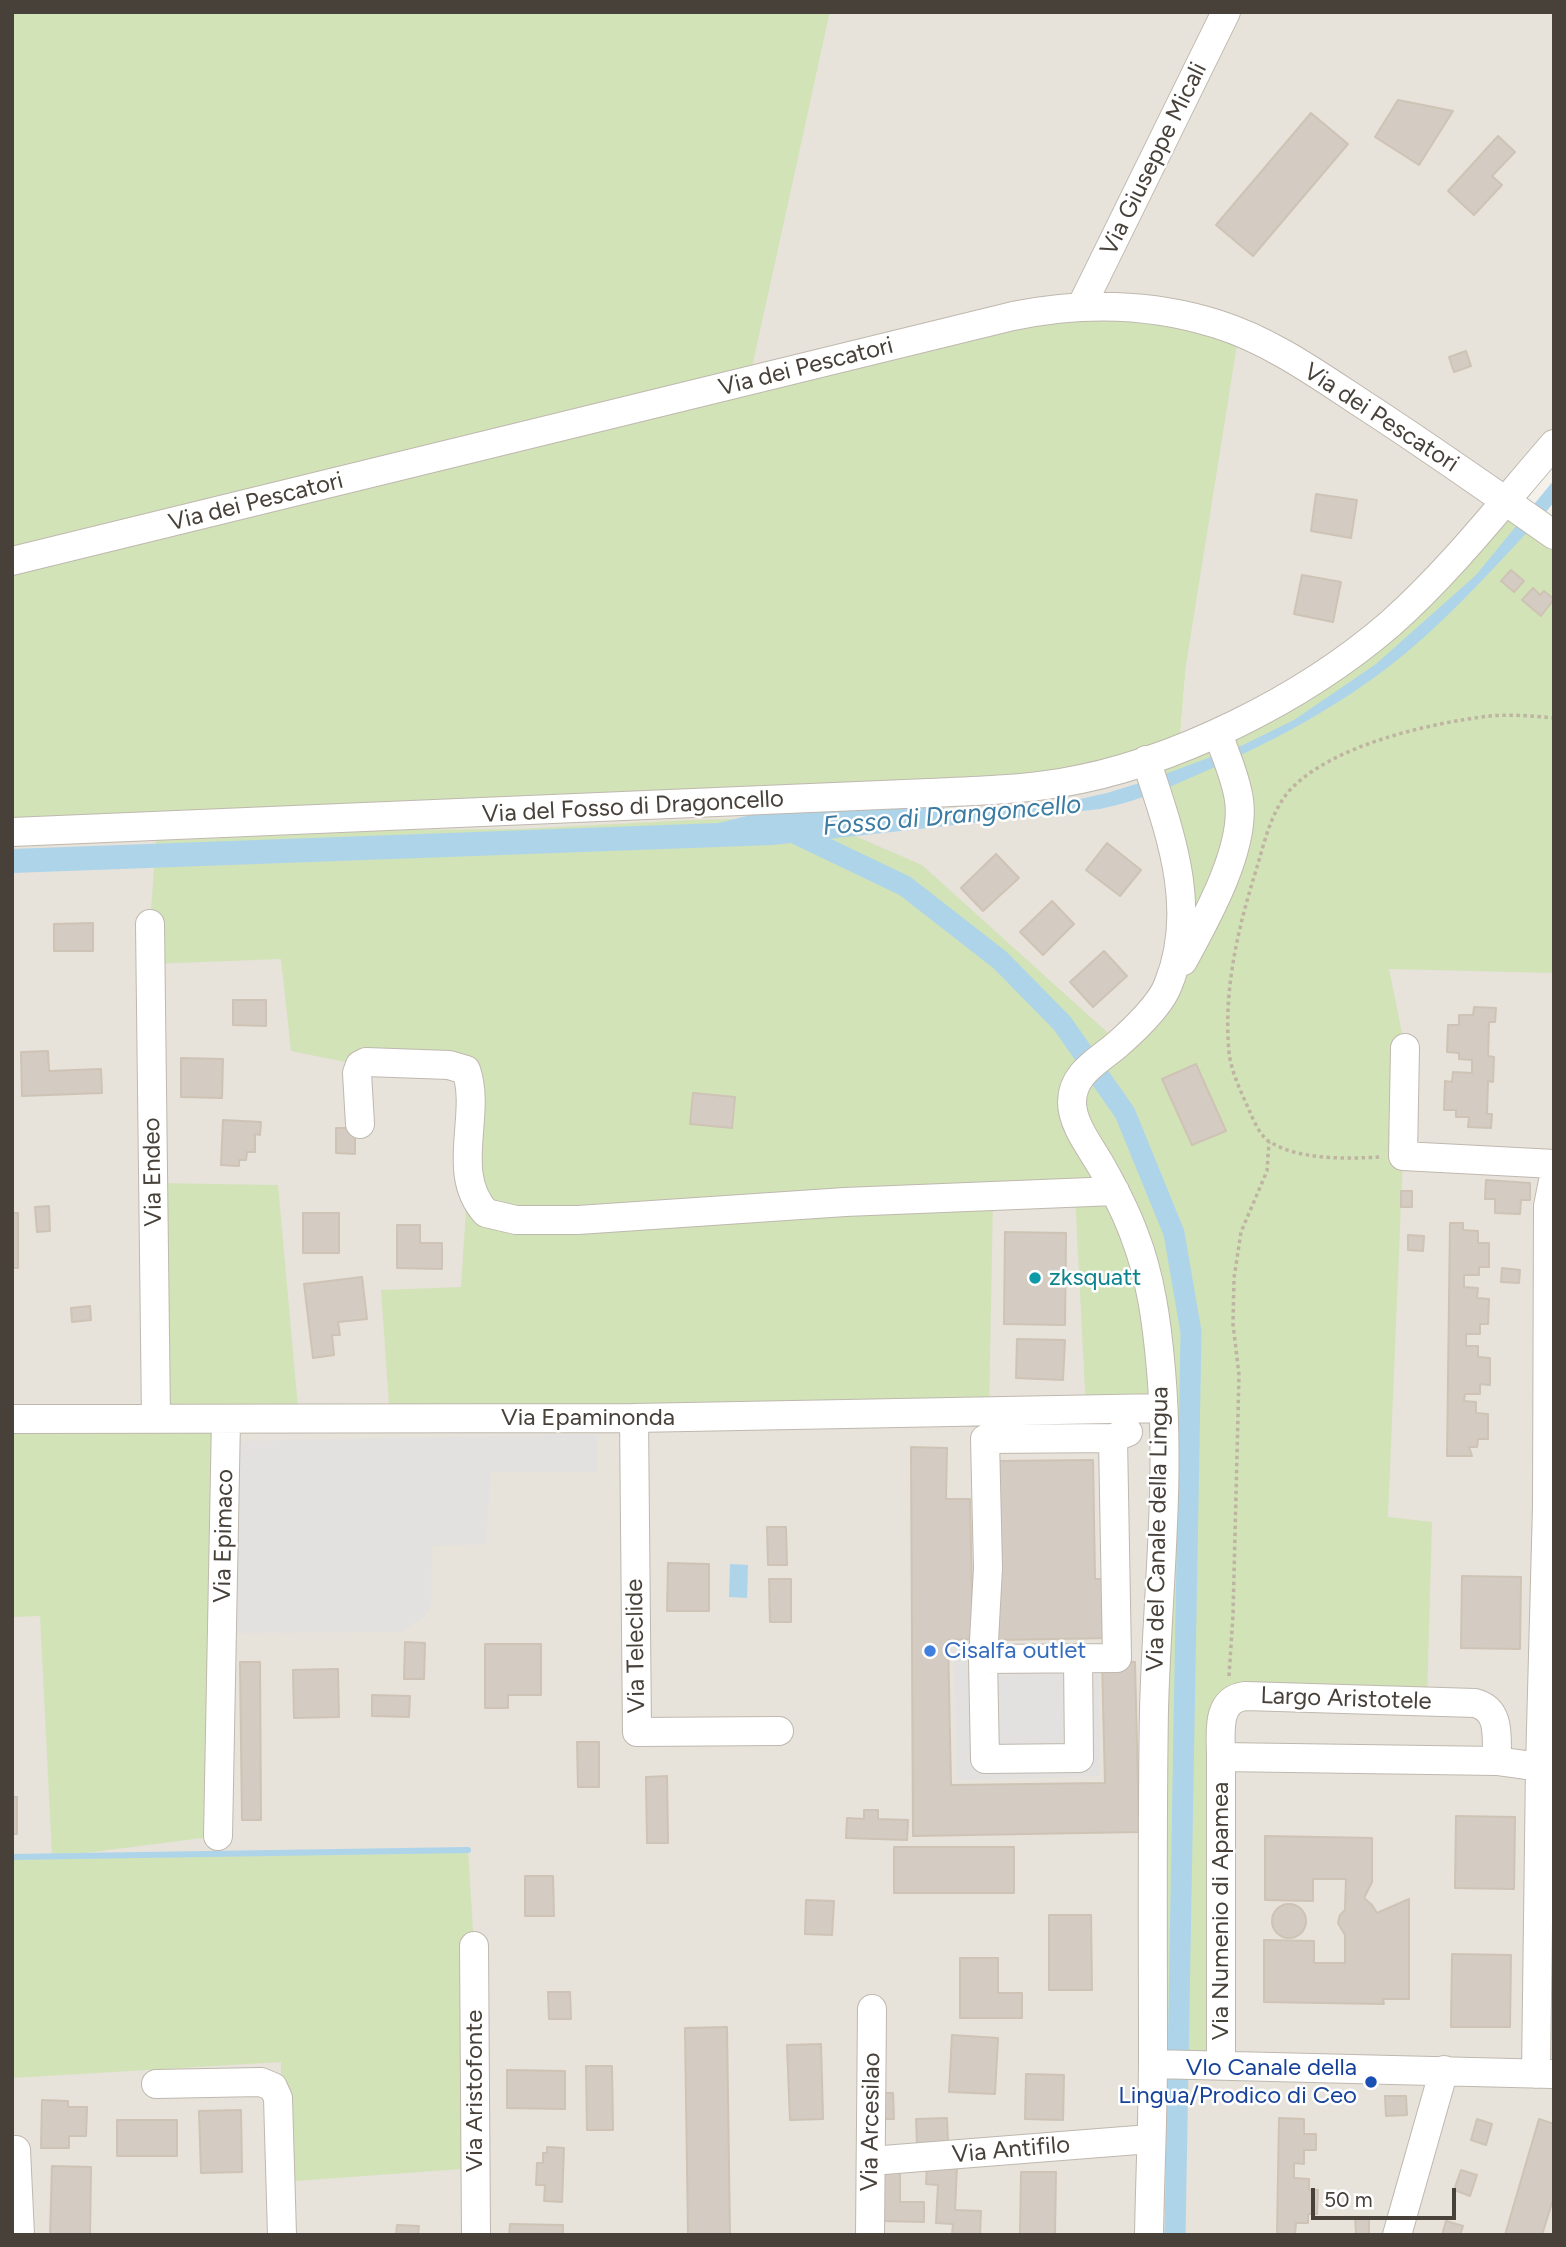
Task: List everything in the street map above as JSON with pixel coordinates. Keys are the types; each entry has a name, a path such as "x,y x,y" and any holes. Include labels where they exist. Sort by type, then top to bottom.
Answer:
{"street":[{"name":"Via Giuseppe Micali","path":"1081,307 1226,12"},
{"name":"Via dei Pescatori","path":"12,561 1013,316 1081,307 1159,310 1219,324 1239,332 1334,385 1554,535"},
{"name":"Via del Fosso di Dragoncello","path":"12,832 1025,788 1147,764 1219,736 1301,688 1357,650 1422,593 1461,552 1513,505 1554,444"},
{"path":"1168,988 1221,885 1237,840 1239,799 1234,776 1219,736"},
{"name":"Via del Canale della Lingua","path":"1147,764 1163,806 1179,877 1180,933 1168,988 1119,1043 1084,1073 1074,1087 1072,1102 1075,1117 1115,1191 1135,1236 1150,1287 1158,1338 1152,1409 1164,1464 1154,1712 1158,2064 1150,2139 1149,2235"},
{"path":"1179,877 1200,884 1221,885"},
{"name":"Via Endeo","path":"150,924 156,1419"},
{"path":"1405,1048 1403,1156 1554,1164"},
{"path":"359,1124 357,1073 360,1065 366,1062 449,1065 466,1070 469,1102 468,1179 473,1195 486,1213 516,1220 578,1220 845,1202 1115,1191"},
{"path":"1158,2064 1545,2074 1540,1767 1550,1506 1548,1206 1554,1176"},
{"path":"1078,1658 1079,1758 985,1759 983,1659 988,1568 985,1439 1113,1438 1127,1433 1152,1409"},
{"name":"Via Epaminonda","path":"12,1419 634,1418 1152,1409"},
{"name":"Via Teleclide","path":"634,1418 637,1732 779,1731"},
{"name":"Via Epimaco","path":"218,1836 226,1419"},
{"path":"983,1659 1117,1658 1113,1438"},
{"name":"Largo Aristotele","path":"1221,1757 1222,1719 1227,1703 1239,1697 1258,1696 1479,1703 1489,1710 1495,1719 1497,1761"},
{"path":"1221,1757 1497,1761 1540,1767"},
{"name":"Via Numenio di Apamea","path":"1210,2065 1221,1757"},
{"name":"Via Aristofonte","path":"474,1947 476,2235"},
{"name":"Via Arcesilao","path":"870,2235 872,2009"},
{"path":"1397,2235 1444,2070"},
{"path":"156,2084 261,2082 273,2087 278,2098 282,2235"},
{"name":"Via Antifilo","path":"871,2161 1150,2139"},
{"path":"16,2150 20,2235"}],"path":[{"path":"1403,1156 1340,1160 1301,1153 1269,1142 1256,1125 1242,1096 1229,1053 1229,997 1235,947 1245,903 1271,820 1288,792 1324,762 1376,742 1434,725 1493,716 1554,718"},
{"path":"1227,1703 1233,1615 1238,1388 1233,1324 1234,1278 1241,1232 1267,1171 1269,1142"}],"shaded area":[{"path":"830,12 1554,12 1554,431 1498,486 1554,535 1554,2235 12,2235 12,832 1179,748 1186,665 748,381"},
{"path":"597,1434 597,1472 491,1472 486,1544 432,1546 431,1607 424,1617 400,1632 230,1633 235,1441"},
{"path":"1099,1645 1100,1776 957,1780 954,1647"}],"green space":[{"path":"12,12 830,12 749,381 1052,309 1239,332 1186,665 1179,748 1096,776 12,832"},
{"path":"1506,500 1554,535 1554,973 1389,969 1405,1048 1388,1517 1432,1522 1427,1701 1223,1713 1221,2065 1153,2064 1163,1409 1086,1410 1075,1194 993,1197 989,1412 390,1419 381,1290 461,1287 468,1179 459,1067 360,1065 291,1051 281,959 150,964 156,841 811,817 922,865 1119,1043 1176,956 1149,768 1312,682"},
{"path":"153,1183 278,1185 299,1419 227,1419 218,1836 61,1856 468,1850 474,1946 475,2168 281,2182 281,2062 12,2078 12,1857 52,1856 40,1616 12,1617 12,1419 156,1419"}],"water":[{"name":"Fosso di Drangoncello","path":"1554,480 1554,502 1546,512 1443,619 1385,670 1339,702 1266,743 1172,786 1115,806 773,845 12,873 12,849 719,823 766,811 941,806 950,813 963,814 1049,806 1107,793 1243,745 1294,720 1376,664 1476,575"},
{"path":"730,1564 748,1565 747,1598 729,1597"}],"building":[{"path":"1398,100 1453,111 1419,165 1375,137"},
{"path":"1311,113 1348,144 1253,256 1216,225"},
{"path":"1498,136 1515,152 1492,176 1502,185 1474,215 1448,191"},
{"path":"1466,351 1471,366 1454,372 1449,357"},
{"path":"1316,494 1357,500 1351,538 1311,531"},
{"path":"1511,570 1524,581 1514,592 1501,581"},
{"path":"1302,575 1341,582 1333,622 1294,614"},
{"path":"1533,588 1540,595 1544,591 1554,599 1541,616 1522,600"},
{"path":"1107,843 1141,870 1120,896 1086,870"},
{"path":"996,854 1019,878 983,911 961,888"},
{"path":"1052,901 1074,924 1043,955 1020,932"},
{"path":"93,923 93,951 54,951 54,924"},
{"path":"1104,951 1127,976 1093,1007 1070,982"},
{"path":"233,1000 266,1000 266,1026 233,1025"},
{"path":"1474,1007 1496,1008 1495,1022 1489,1022 1488,1056 1494,1057 1493,1082 1488,1081 1487,1114 1492,1114 1491,1128 1468,1127 1469,1117 1456,1117 1456,1110 1444,1110 1445,1081 1452,1082 1453,1072 1472,1073 1472,1060 1459,1059 1459,1053 1447,1052 1448,1025 1459,1025 1459,1015 1473,1015"},
{"path":"48,1051 49,1071 101,1069 102,1093 22,1096 21,1052"},
{"path":"181,1058 223,1059 222,1098 181,1097"},
{"path":"1196,1064 1226,1131 1192,1145 1162,1079"},
{"path":"693,1093 735,1097 732,1128 690,1124"},
{"path":"223,1120 261,1122 260,1135 255,1134 255,1152 247,1152 246,1160 239,1160 239,1166 221,1165"},
{"path":"336,1128 355,1128 355,1154 336,1153"},
{"path":"1486,1180 1530,1183 1530,1200 1521,1200 1520,1214 1495,1213 1495,1199 1485,1199"},
{"path":"1401,1191 1412,1191 1412,1207 1401,1207"},
{"path":"49,1206 50,1231 37,1232 35,1207"},
{"path":"12,1213 18,1213 18,1268 12,1268"},
{"path":"303,1213 339,1213 339,1253 303,1253"},
{"path":"1450,1223 1463,1223 1463,1230 1478,1231 1478,1243 1489,1243 1489,1267 1479,1267 1479,1275 1464,1275 1464,1287 1478,1288 1477,1298 1489,1299 1488,1324 1480,1324 1480,1334 1466,1334 1466,1346 1478,1346 1478,1357 1490,1358 1490,1385 1480,1384 1480,1394 1465,1394 1464,1401 1476,1402 1476,1413 1488,1414 1488,1439 1478,1439 1477,1447 1469,1447 1472,1456 1447,1456"},
{"path":"397,1225 420,1225 420,1243 442,1243 442,1269 397,1268"},
{"name":"zksquatt","path":"1005,1232 1066,1233 1065,1325 1004,1324"},
{"path":"1408,1235 1424,1236 1423,1251 1408,1250"},
{"path":"1502,1268 1520,1270 1519,1283 1501,1282"},
{"path":"362,1277 367,1319 338,1322 340,1335 332,1335 334,1355 313,1358 304,1284"},
{"path":"90,1306 91,1320 72,1322 71,1308"},
{"path":"1017,1339 1065,1340 1063,1380 1016,1378"},
{"name":"Cisalfa outlet","path":"911,1447 947,1448 946,1499 970,1499 973,1639 948,1640 951,1785 1105,1783 1102,1662 1135,1662 1139,1832 913,1836"},
{"path":"1093,1460 1095,1579 1110,1579 1111,1638 996,1640 995,1592 1001,1592 999,1461"},
{"path":"767,1527 786,1527 787,1565 768,1565"},
{"path":"668,1563 709,1564 709,1611 667,1611"},
{"path":"1462,1576 1521,1577 1520,1649 1461,1648"},
{"path":"769,1579 791,1579 791,1622 770,1622"},
{"path":"405,1642 425,1643 424,1679 404,1679"},
{"path":"485,1644 541,1644 541,1695 508,1695 508,1708 485,1708"},
{"path":"240,1662 260,1662 261,1820 242,1820"},
{"path":"338,1669 339,1717 294,1718 293,1670"},
{"path":"372,1695 410,1696 409,1717 372,1716"},
{"path":"577,1742 599,1742 599,1787 578,1787"},
{"path":"667,1776 668,1843 647,1843 646,1777"},
{"path":"12,1797 17,1797 17,1834 12,1834"},
{"path":"864,1810 878,1810 878,1819 908,1820 907,1840 846,1838 847,1818 864,1819"},
{"path":"1456,1816 1515,1817 1514,1889 1455,1888"},
{"path":"1265,1836 1372,1838 1372,1882 1364,1898 1377,1913 1409,1899 1409,1999 1383,1999 1384,2004 1264,2002 1264,1940 1314,1941 1314,1963 1345,1963 1345,1935 1338,1923 1345,1910 1346,1879 1313,1879 1313,1901 1265,1900"},
{"path":"894,1847 1014,1847 1014,1893 894,1893"},
{"path":"525,1876 553,1876 554,1916 525,1916"},
{"path":"806,1900 834,1901 832,1935 805,1934"},
{"path":"1289,1904 1301,1909 1306,1921 1301,1933 1289,1938 1277,1933 1272,1921 1277,1909"},
{"path":"1049,1915 1091,1915 1092,1990 1049,1990"},
{"path":"1452,1954 1511,1955 1510,2027 1451,2027"},
{"path":"960,1958 998,1958 998,1993 1022,1993 1022,2018 960,2018"},
{"path":"548,1992 570,1992 571,2019 549,2019"},
{"path":"727,2027 730,2235 688,2235 685,2028"},
{"path":"952,2035 998,2038 995,2094 949,2092"},
{"path":"821,2044 823,2119 790,2120 787,2045"},
{"path":"586,2066 612,2066 613,2130 587,2130"},
{"path":"507,2070 565,2071 565,2109 507,2108"},
{"path":"1026,2074 1064,2075 1063,2120 1025,2119"},
{"path":"882,2093 893,2093 894,2119 882,2119"},
{"path":"1385,2096 1406,2096 1407,2115 1386,2116"},
{"path":"42,2100 68,2101 68,2107 87,2107 86,2136 69,2136 69,2148 41,2148"},
{"path":"241,2110 242,2172 201,2173 199,2111"},
{"path":"947,2118 948,2143 917,2144 916,2119"},
{"path":"1279,2118 1304,2119 1304,2134 1316,2134 1316,2150 1304,2150 1304,2164 1294,2163 1294,2178 1309,2179 1309,2190 1318,2190 1317,2214 1308,2214 1308,2223 1296,2223 1295,2235 1277,2235"},
{"path":"1477,2119 1492,2124 1486,2145 1471,2140"},
{"path":"1539,2119 1554,2124 1554,2196 1542,2235 1505,2235"},
{"path":"117,2120 177,2120 177,2156 117,2156"},
{"path":"547,2147 564,2148 562,2202 544,2201 545,2185 536,2185 537,2163 543,2163 543,2153 547,2153"},
{"path":"927,2165 957,2167 955,2210 981,2211 980,2235 952,2235 953,2224 936,2223 938,2185 926,2184"},
{"path":"52,2166 91,2167 90,2235 50,2235"},
{"path":"883,2168 900,2168 900,2202 924,2202 924,2222 882,2221"},
{"path":"1461,2170 1477,2175 1470,2196 1454,2190"},
{"path":"1021,2172 1056,2172 1055,2235 1020,2235"},
{"path":"1355,2217 1369,2217 1369,2234 1356,2234"},
{"path":"1446,2221 1463,2226 1460,2235 1442,2235"},
{"path":"510,2224 563,2225 563,2235 509,2235"},
{"path":"397,2225 419,2226 418,2235 396,2235"}],"waterway":[{"name":"Fosso di Drangoncello","path":"786,829 905,886 1000,960 1062,1023 1125,1113 1174,1233 1191,1332 1175,2235"},
{"path":"12,1857 468,1850"}],"place":[{"name":"zksquatt","path":"1035,1278"},
{"name":"Cisalfa outlet","path":"930,1651"},
{"name":"Vlo Canale della Lingua/Prodico di Ceo","path":"1371,2082"}]}
